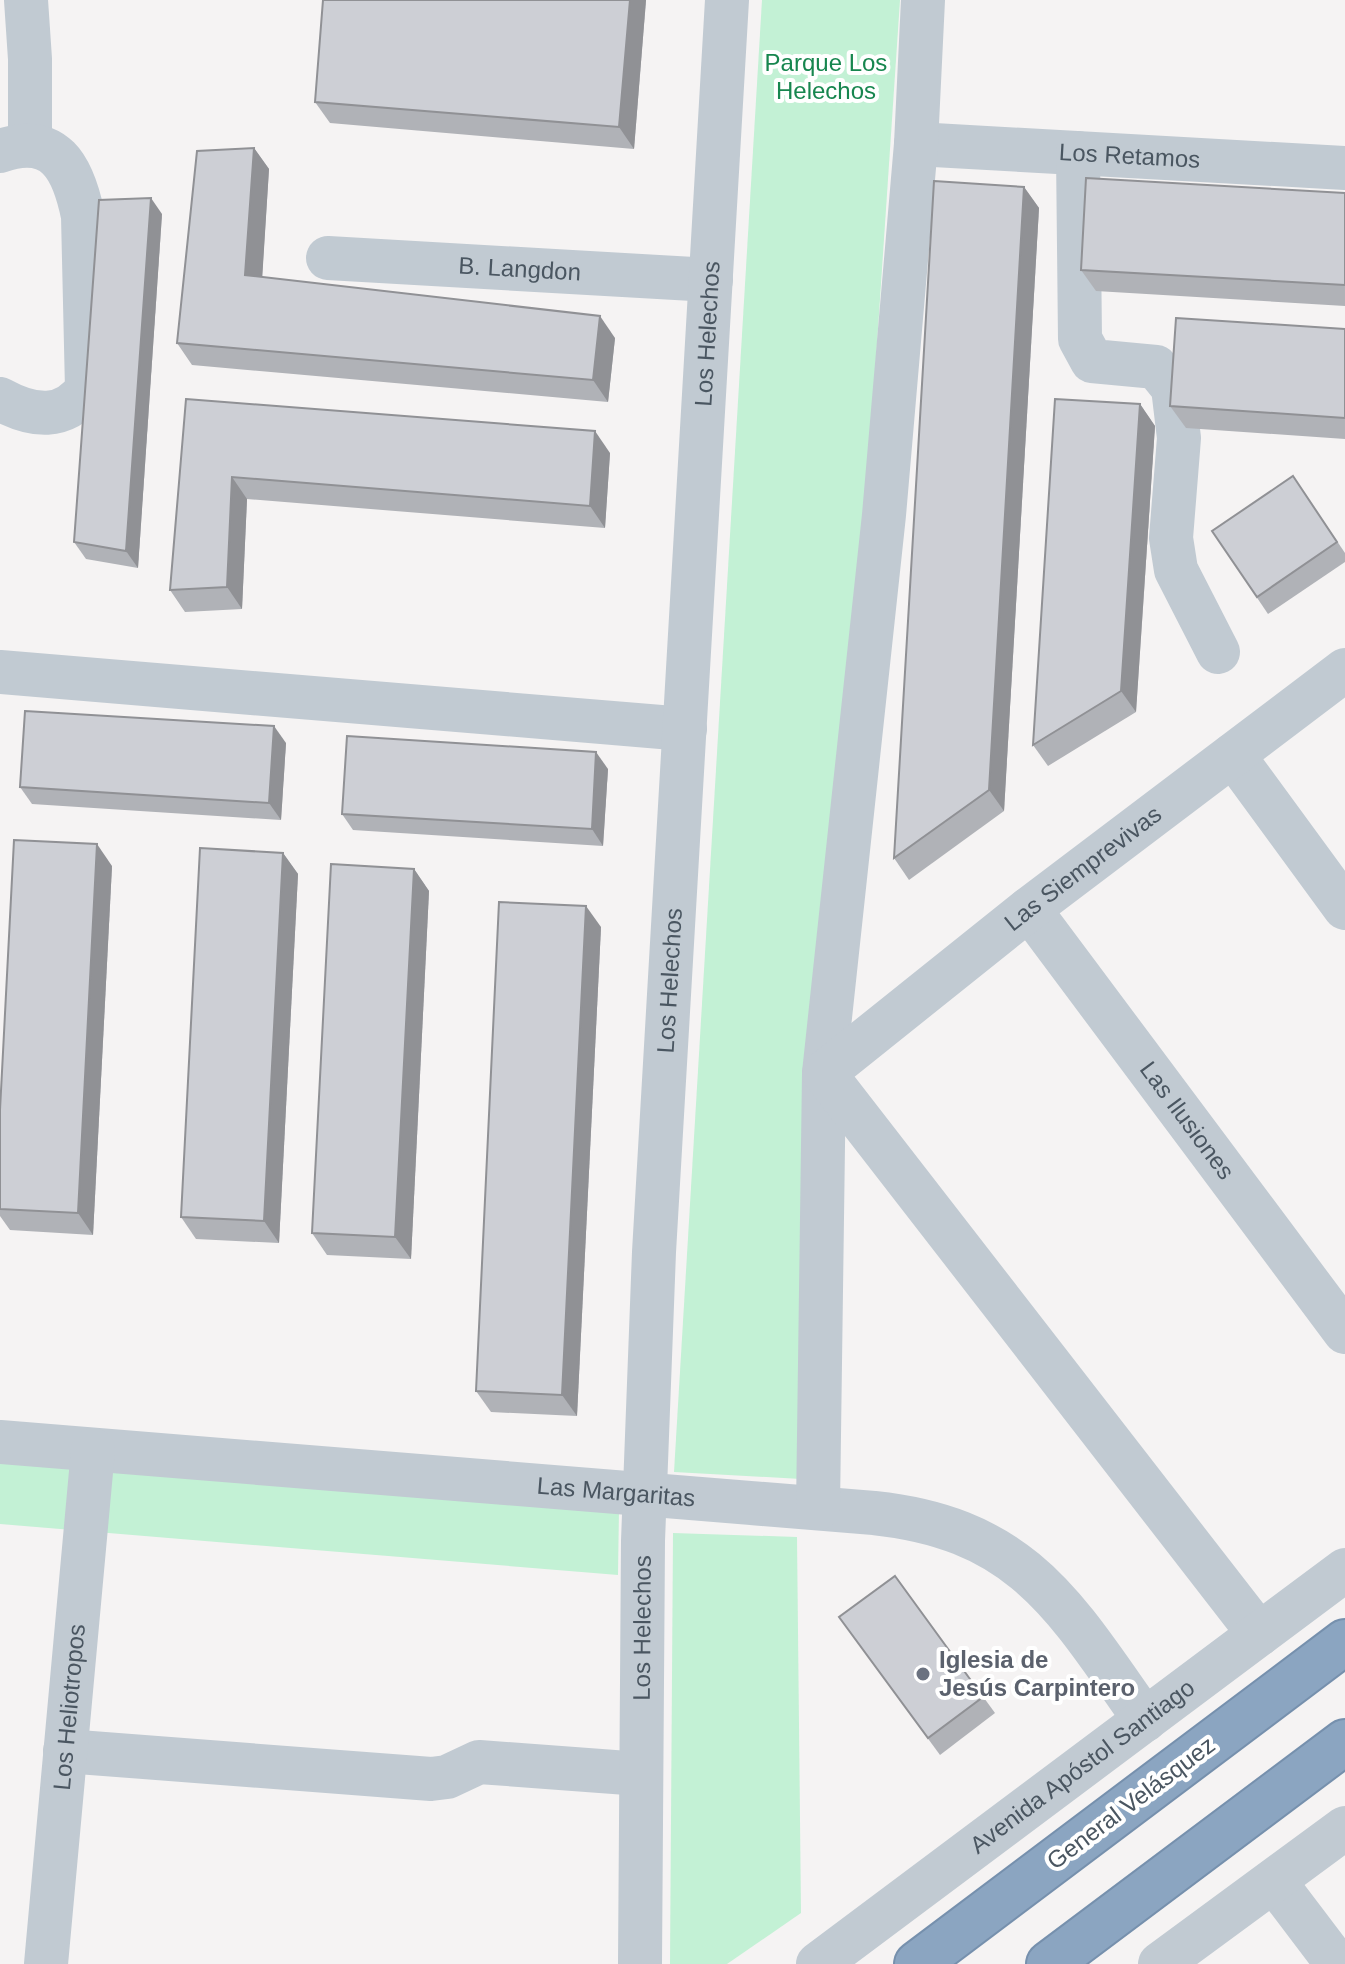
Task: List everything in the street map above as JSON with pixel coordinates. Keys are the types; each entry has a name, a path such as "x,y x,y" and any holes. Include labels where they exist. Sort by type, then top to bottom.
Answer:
{"highway":[{"name":"General Velásquez","path":"917,1964 1345,1642"},
{"path":"1049,1964 1345,1742"}],"street":[{"path":"0,399 15,407 56,413 74,407 87,389 83,216 77,188 64,166 43,145 15,147 26,0"},
{"name":"Los Helechos","path":"640,1964 644,1495 727,0"},
{"path":"818,1508 824,1073 884,515 916,144 923,0"},
{"name":"Los Retamos","path":"916,144 1345,168"},
{"path":"1078,153 1080,339 1092,361 1156,367 1173,388 1179,438 1171,538 1176,570 1218,652"},
{"name":"B. Langdon","path":"328,258 711,280"},
{"name":"Las Siemprevivas","path":"824,1073 1029,909 1345,670"},
{"path":"0,672 685,729"},
{"path":"1233,755 1345,908"},
{"name":"Las Ilusiones","path":"1029,909 1345,1332"},
{"path":"824,1073 1259,1634"},
{"name":"Las Margaritas","path":"0,1442 818,1508 929,1521 970,1534 1001,1551 1055,1596 1145,1720"},
{"name":"Los Heliotropos","path":"46,1964 93,1450"},
{"name":"Avenida Apóstol Santiago","path":"818,1964 1345,1570"},
{"path":"65,1751 431,1779 447,1777 479,1762 641,1774"},
{"path":"1160,1964 1345,1828"},
{"path":"1274,1881 1337,1964"}],"green space":[{"name":"Parque Los Helechos","path":"762,0 900,0 801,1479 674,1472"},
{"path":"0,1461 619,1509 618,1575 0,1524"},
{"path":"673,1533 797,1537 801,1913 727,1964 670,1964"}],"building":[{"path":"323,0 630,0 619,127 315,102"},
{"path":"254,148 245,275 600,316 593,380 177,343 197,151"},
{"path":"1086,178 1345,193 1345,285 1081,270"},
{"path":"934,181 1024,187 989,790 894,858"},
{"path":"151,198 126,551 74,542 99,200"},
{"path":"1176,318 1345,329 1345,418 1170,406"},
{"path":"186,399 595,431 590,506 232,477 227,587 170,590"},
{"path":"1055,399 1140,404 1121,691 1033,745"},
{"path":"1293,476 1337,542 1257,597 1212,531"},
{"path":"25,711 274,726 269,803 20,787"},
{"path":"347,736 596,752 592,829 342,814"},
{"path":"14,840 97,844 78,1213 0,1209 0,1110"},
{"path":"200,848 283,853 264,1221 181,1217"},
{"path":"331,864 414,869 395,1237 312,1233"},
{"path":"499,902 586,906 562,1395 476,1391"},
{"name":"Iglesia de Jesús Carpintero","path":"895,1576 983,1697 928,1738 839,1617"}],"place":[{"name":"Iglesia de Jesús Carpintero","path":"923,1674"}]}
